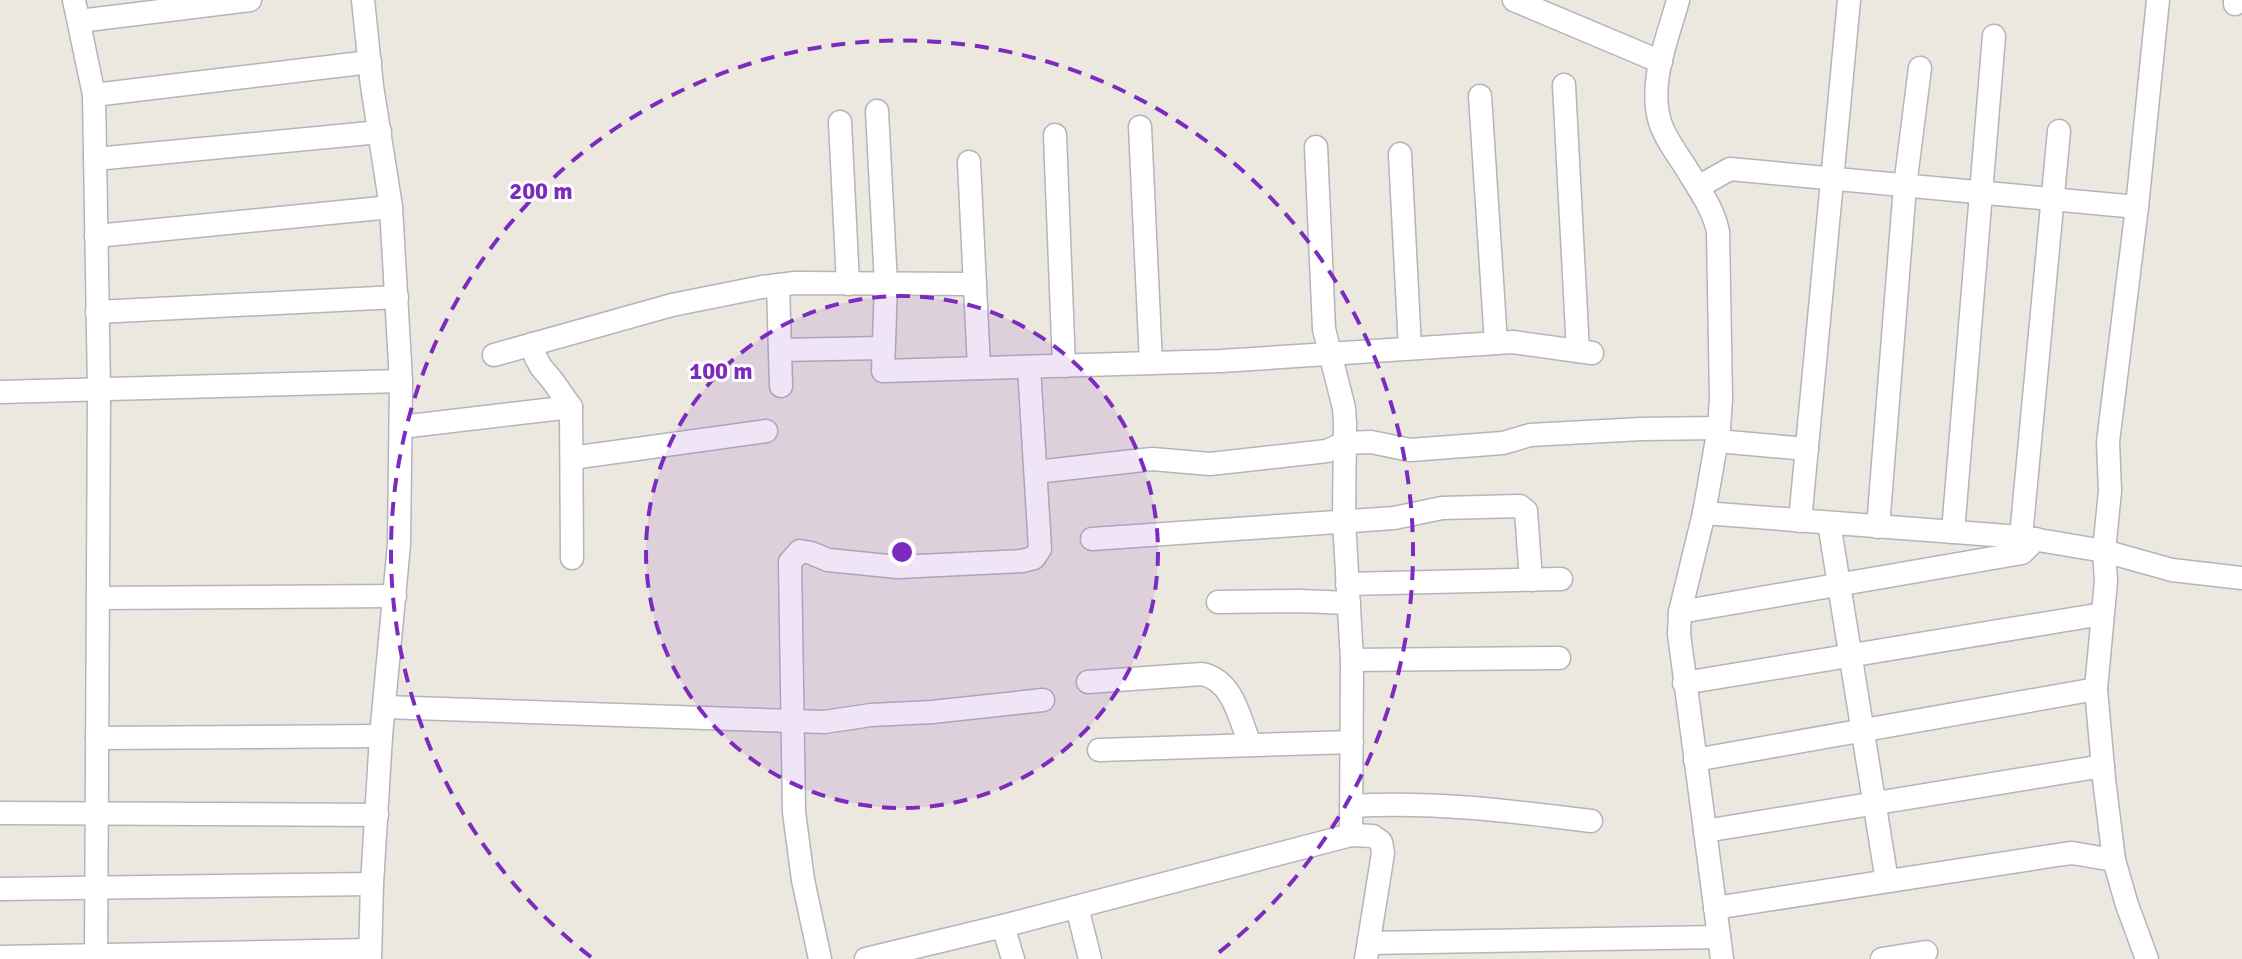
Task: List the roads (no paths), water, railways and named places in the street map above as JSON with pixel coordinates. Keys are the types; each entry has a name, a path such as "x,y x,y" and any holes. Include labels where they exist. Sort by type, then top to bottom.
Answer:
{"street":[{"path":"96,957 99,389 94,95 76,11 250,0"},
{"path":"0,957 370,954 381,736 399,544 401,381 391,207 363,0"},
{"path":"1514,0 1661,62"},
{"path":"874,958 943,950 1003,926 1351,835 1373,836 1381,842 1383,853 1367,951 1721,948 1679,634 1680,612 1704,513 1718,434 1721,398 1718,232 1716,218 1661,126 1656,94 1661,62 1678,0"},
{"path":"1800,521 1849,0"},
{"path":"2147,959 2114,860 2096,689 2106,581 2104,551 2110,491 2108,442 2137,207 2158,0"},
{"path":"1953,532 1994,36"},
{"path":"94,95 370,62"},
{"path":"1878,527 1905,186 1920,68"},
{"path":"877,111 886,284 883,371 1151,363 1513,342 1585,352 1564,85"},
{"path":"1480,96 1496,343"},
{"path":"840,122 848,284"},
{"path":"1140,127 1151,363"},
{"path":"1680,612 2022,553 2028,538 2059,131"},
{"path":"95,159 380,132"},
{"path":"1055,135 1064,366"},
{"path":"1316,147 1324,329 1344,408 1344,520 1352,660 1351,835"},
{"path":"1400,154 1410,348"},
{"path":"969,162 979,368"},
{"path":"1698,187 1730,169 2137,207"},
{"path":"96,236 391,207"},
{"path":"494,355 672,305 778,285 975,284"},
{"path":"778,285 781,386"},
{"path":"97,312 397,297"},
{"path":"532,344 536,358 571,407 572,558"},
{"path":"780,350 883,348"},
{"path":"820,959 798,849 794,812 790,562 800,551 828,560 898,567 1034,558 1040,549 1029,367"},
{"path":"0,392 401,381"},
{"path":"401,427 571,407"},
{"path":"1036,472 1152,459 1210,464 1327,451 1344,443 1371,442 1410,450 1503,443 1530,435 1641,429 1718,434 1807,449"},
{"path":"572,458 766,431"},
{"path":"1092,539 1394,518 1442,508 1520,506 1526,511 1528,521 1531,580"},
{"path":"1704,513 2028,538 2104,551 2172,570 2242,578"},
{"path":"1829,523 1887,881"},
{"path":"1218,602 1301,601 1348,594 1561,579"},
{"path":"98,598 395,596"},
{"path":"1684,683 2102,614"},
{"path":"1352,660 1559,658"},
{"path":"1088,682 1211,675 1228,691 1250,745"},
{"path":"1695,760 2096,689"},
{"path":"384,707 824,722 1043,700"},
{"path":"97,738 381,736"},
{"path":"1099,750 1352,742"},
{"path":"1705,831 2103,766"},
{"path":"1351,806 1446,805 1591,821"},
{"path":"0,813 377,815"},
{"path":"1715,908 2072,853 2114,860"},
{"path":"0,889 372,884"},
{"path":"1077,907 1090,959"},
{"path":"1003,926 1013,959"},
{"path":"1882,959 1926,952"}]}
